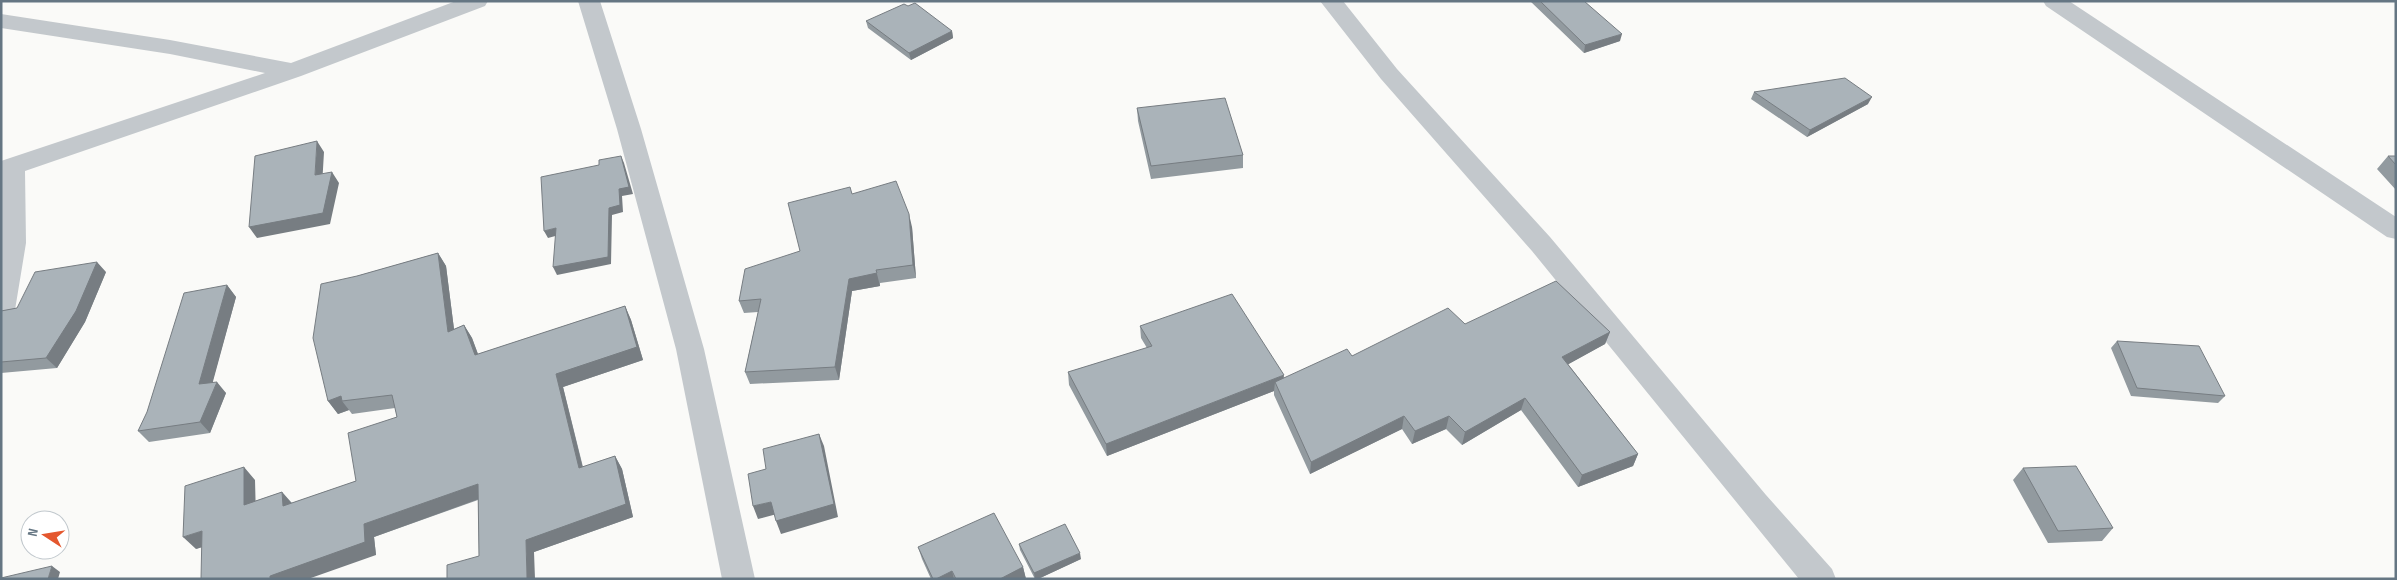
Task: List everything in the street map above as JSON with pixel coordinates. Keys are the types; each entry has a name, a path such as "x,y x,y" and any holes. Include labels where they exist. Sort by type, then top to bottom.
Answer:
{"street":[{"path":"1,310 14,244 7,168 294,71 477,1"},
{"path":"589,1 632,139 690,349 739,579"},
{"path":"1331,1 1389,74 1541,244 1755,504 1820,579"},
{"path":"2054,1 2396,230"},
{"path":"1,21 170,47 294,71"}],"building":[{"path":"1540,1 1584,1 1622,34 1585,45"},
{"path":"915,3 952,31 909,53 866,21 904,4 908,6"},
{"path":"1845,78 1872,97 1810,130 1754,92"},
{"path":"1225,98 1243,155 1151,166 1137,108"},
{"path":"317,141 315,175 332,172 323,213 249,227 255,156"},
{"path":"621,156 629,187 619,189 620,205 609,208 608,257 553,267 556,228 544,231 541,177 599,165 599,160"},
{"path":"2388,156 2396,156 2396,165"},
{"path":"896,181 909,214 913,265 876,270 877,273 849,279 835,367 745,372 761,299 739,301 745,269 800,251 788,203 850,187 852,194"},
{"path":"438,253 448,332 464,325 475,355 625,306 637,347 556,374 579,468 615,456 626,504 526,540 527,579 447,579 447,565 479,556 478,484 364,524 365,542 270,576 270,579 201,579 202,531 183,537 185,486 244,467 244,505 282,492 283,506 356,481 348,433 397,417 392,395 342,401 341,396 328,401 313,338 321,284"},
{"path":"97,262 76,311 46,358 1,362 1,311 17,308 35,272"},
{"path":"1556,281 1610,332 1562,357 1638,454 1582,475 1525,398 1465,432 1449,416 1415,431 1404,416 1311,462 1275,382 1347,349 1352,356 1448,308 1465,324"},
{"path":"227,285 199,384 217,382 200,422 138,431 147,412 184,293"},
{"path":"1232,294 1284,375 1106,444 1068,372 1152,346 1140,326"},
{"path":"2117,341 2199,346 2225,396 2137,388"},
{"path":"819,434 834,504 776,521 771,502 753,506 748,474 766,469 763,449"},
{"path":"2076,466 2113,528 2058,531 2023,468"},
{"path":"994,513 1023,567 1000,579 956,579 952,571 933,579 918,547"},
{"path":"1065,524 1080,553 1034,573 1019,544"},
{"path":"52,566 48,579 1,579 1,578"}]}
